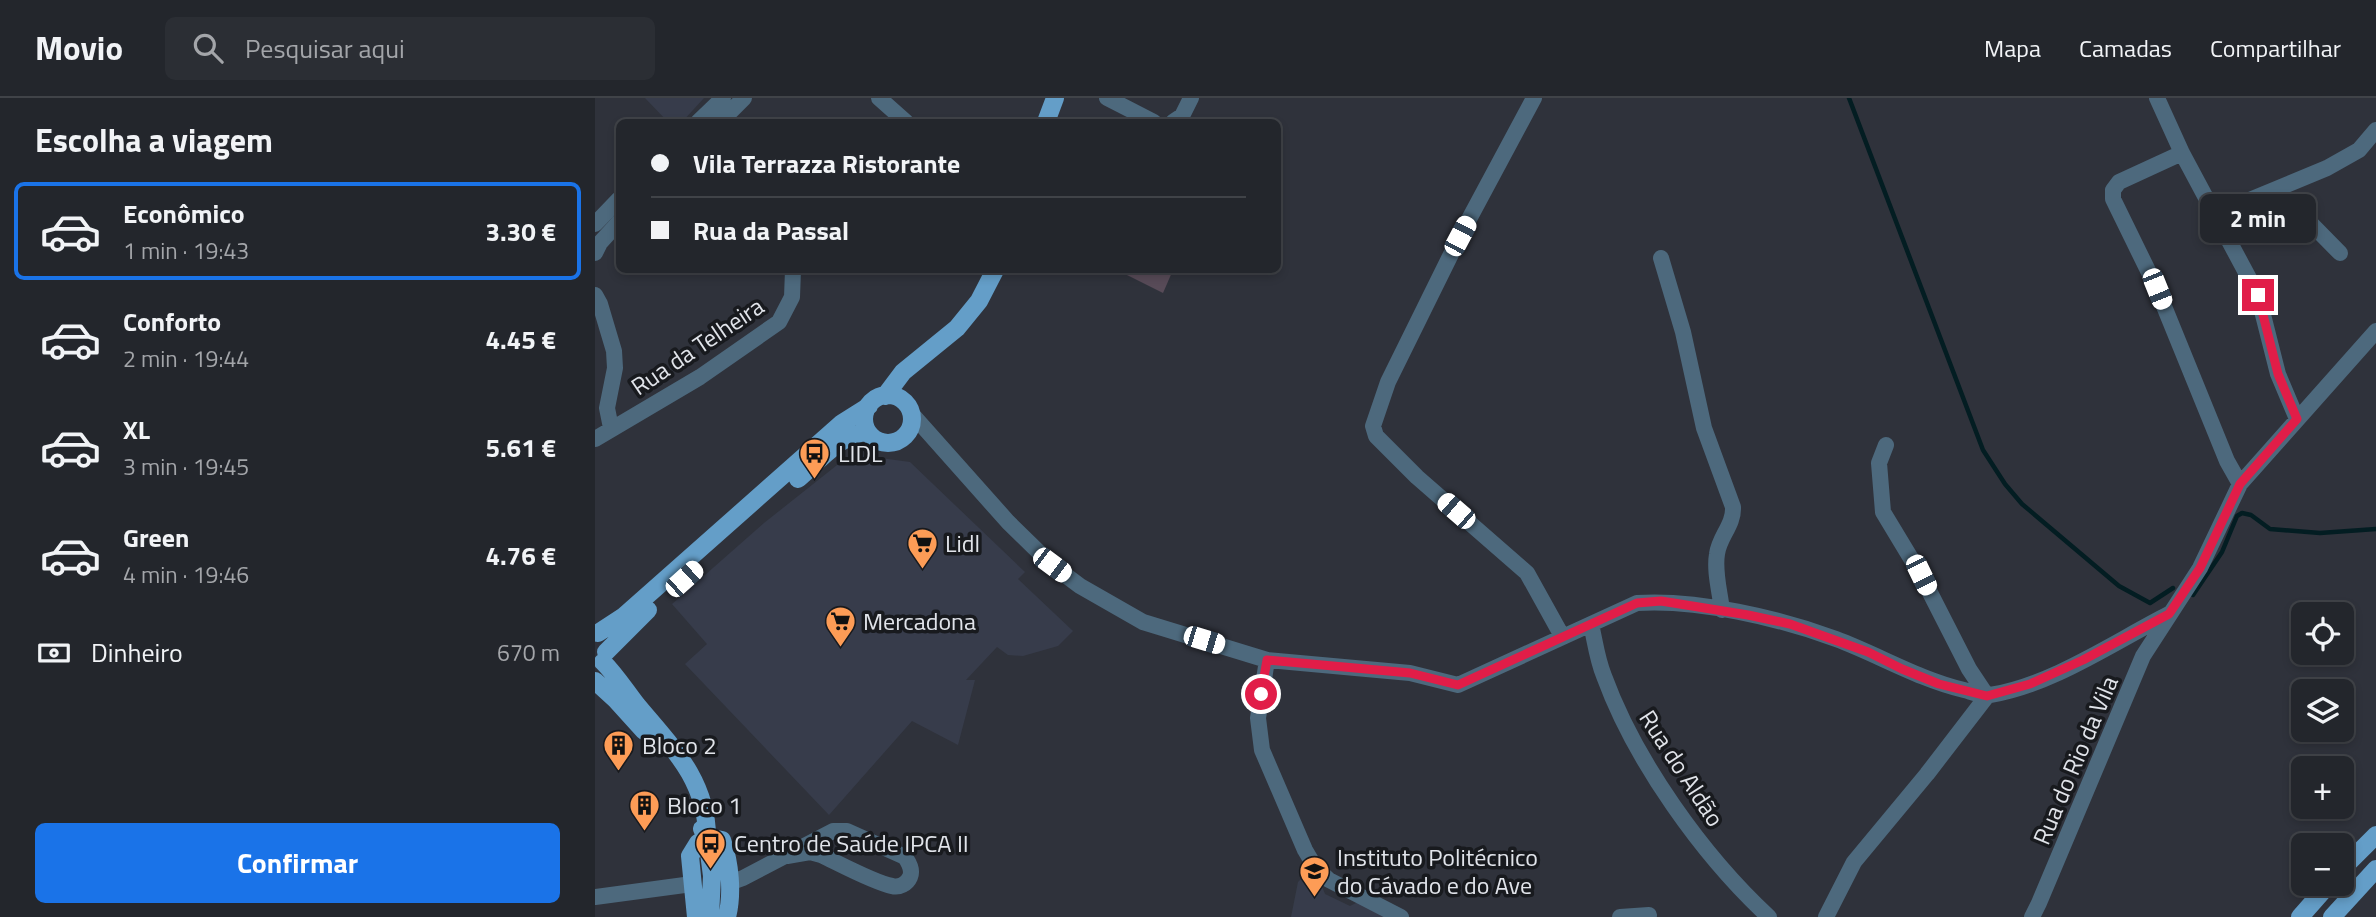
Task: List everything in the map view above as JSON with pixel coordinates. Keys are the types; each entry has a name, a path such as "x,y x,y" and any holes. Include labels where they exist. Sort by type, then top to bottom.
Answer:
{"main road":[{"path":"1047,119 1055,98"},
{"path":"885,396 903,372 964,319 979,301 993,273"},
{"path":"869,406 864,419 868,432 878,441 890,443 902,439 910,417 908,384 916,362"},
{"path":"710,917 712,876 707,816 698,790 675,750 601,662 603,640 596,632 624,616 842,424 874,400 894,396 910,417"},
{"path":"601,662 632,625 756,514 845,439 868,432"},
{"path":"595,681 615,699 667,758 681,781 707,837"},
{"path":"2354,857 2376,835"},
{"path":"696,917 690,856 698,843 707,837 722,840 730,895 727,917"},
{"path":"2332,917 2376,869"},
{"path":"2300,917 2318,896"}],"street":[{"path":"701,119 723,98"},
{"path":"723,119 744,98"},
{"path":"879,98 903,119"},
{"path":"1107,98 1148,119"},
{"path":"1178,119 1182,116 1191,98"},
{"path":"1534,98 1460,236 1388,382 1373,426 1376,436 1417,477 1527,573 1562,636"},
{"path":"2157,98 2182,153 2258,295 2278,374 2297,419"},
{"path":"2216,214 2327,168 2359,150 2376,130"},
{"path":"2182,153 2119,182 2113,190 2113,199 2157,289 2227,461 2240,484"},
{"path":"2277,189 2340,253"},
{"path":"595,224 616,202"},
{"path":"595,253 616,225"},
{"path":"1661,258 1683,332 1704,428 1733,507 1734,516 1717,551 1722,610"},
{"name":"Rua da Telheira","path":"595,439 700,377 779,321 792,297 793,273"},
{"path":"595,295 600,304 601,324 614,351 615,368 607,408 611,428"},
{"name":"Rua do Rio da Vila","path":"2038,913 2143,656 2200,568 2240,484 2376,331"},
{"path":"910,417 940,445 1008,522 1052,565 1080,586 1143,622 1267,660 1410,673 1458,685 1637,603 1661,601 1790,624 1833,638 1939,684 1987,696 2030,684 2083,660 2169,614"},
{"path":"1886,445 1879,463 1884,512 1921,575 1969,669 1987,696"},
{"name":"Rua do Aldão","path":"1591,624 1602,673 1618,712 1653,772 1674,805 1726,874 1769,917"},
{"path":"1267,660 1258,718 1262,750 1305,850 1315,867 1329,880 1401,917"},
{"path":"1826,917 1853,862 1936,764 1987,696"},
{"path":"729,883 833,831 847,831 905,857 910,863 911,872 905,884 891,886 821,855 810,852 787,856"},
{"path":"595,897 692,884"},
{"path":"1620,917 1649,915"}],"shaded area":[{"path":"645,98 704,98 685,119 665,119"},
{"path":"1123,273 1172,273 1163,293"},
{"path":"851,454 910,462 1025,572 1018,579 1073,631 1058,646 1023,656 1008,655 997,647 966,680 975,680 958,745 912,721 829,815 685,664 707,644 672,604 764,523"},
{"name":"Instituto Politécnico do Cávado e do Ave","path":"1303,877 1321,884 1325,894 1350,906 1358,902 1392,917 1291,917 1298,882"}],"waterway":[{"path":"1849,98 1983,450 2005,484 2022,504 2119,586 2150,603 2173,588"},
{"path":"2193,595 2222,552 2237,516 2242,513 2251,515 2270,529 2320,533 2376,529"}],"place":[{"name":"LIDL","path":"815,480"},
{"name":"Lidl","path":"922,570"},
{"name":"Mercadona","path":"840,648"},
{"name":"Bloco 2","path":"619,772"},
{"name":"Bloco 1","path":"644,832"},
{"name":"Centro de Saúde IPCA II","path":"711,870"},
{"name":"Instituto Politécnico do Cávado e do Ave","path":"1314,898"}],"route":[{"path":"1261,694 1267,660 1410,673 1458,685 1637,603 1661,601 1790,624 1868,652 1939,684 1987,696 2030,684 2083,660 2169,614 2200,568 2240,484 2297,419 2278,374 2258,295"}]}
